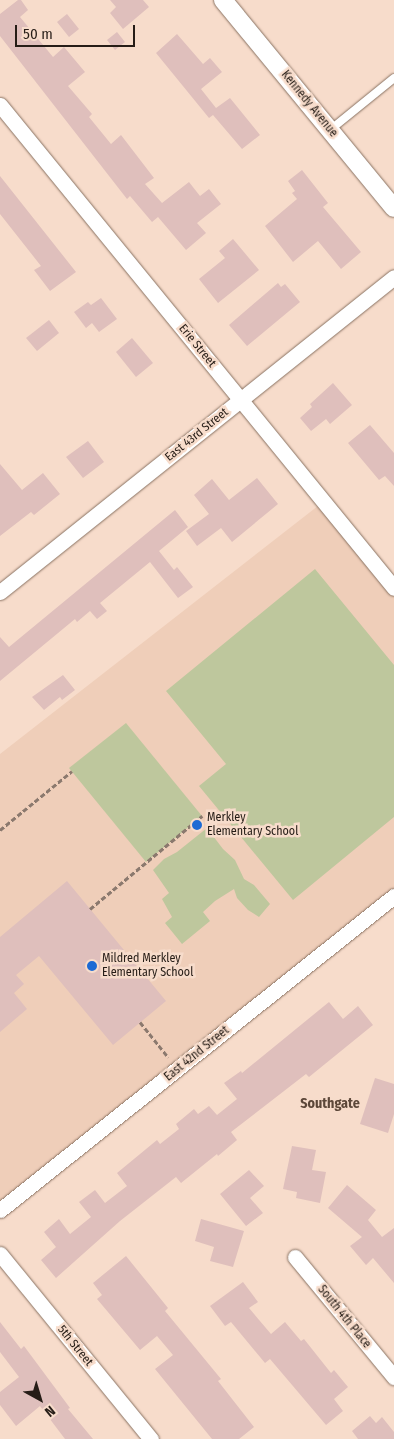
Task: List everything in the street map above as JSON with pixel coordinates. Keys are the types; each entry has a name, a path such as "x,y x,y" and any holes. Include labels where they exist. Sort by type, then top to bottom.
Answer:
{"street":[{"name":"Kennedy Avenue","path":"224,0 394,208"},
{"name":"Erie Street","path":"0,105 394,588"},
{"name":"East 43rd Street","path":"0,592 394,277"},
{"name":"East 42nd Street","path":"0,1210 394,896"},
{"name":"5th Street","path":"0,1254 151,1439"},
{"name":"South 4th Place","path":"295,1256 394,1377"}],"lane":[{"path":"330,130 394,78"}],"path":[{"path":"0,830 72,771"},
{"path":"90,909 202,816"},
{"path":"140,1022 178,1069"}],"shaded area":[{"name":"Merkley Elementary School","path":"323,502 394,588 394,896 0,1210 0,754"}],"green space":[{"path":"315,569 394,665 394,817 293,900 199,786 226,764 166,691"},
{"path":"126,723 202,816 146,862 69,768"},
{"path":"207,828 223,849 235,860 244,879 254,885 270,904 259,917 248,910 237,898 234,889 215,901 203,912 210,921 182,944 165,923 172,917 162,899 169,893 153,870 164,859 177,852"}],"building":[{"path":"18,0 21,0 28,10 20,17 53,57 64,47 85,72 68,86 92,114 89,117 111,144 121,135 154,178 145,184 162,203 189,182 200,196 209,189 221,204 197,223 206,233 186,250 158,217 152,222 130,196 127,199 0,36 0,14"},
{"path":"110,0 143,0 149,7 123,29 110,13 116,7"},
{"path":"67,14 79,29 69,37 57,22"},
{"path":"117,32 125,42 115,50 107,40"},
{"path":"177,34 203,64 210,58 222,72 201,89 216,108 230,98 260,135 242,149 213,115 209,118 156,53"},
{"path":"302,170 328,203 323,207 361,252 341,269 318,241 293,262 265,226 297,199 292,193 295,191 288,181"},
{"path":"0,176 76,272 50,291 34,270 41,266 0,214"},
{"path":"233,239 259,270 218,303 199,279 225,258 219,251"},
{"path":"278,283 281,287 285,284 300,302 247,346 229,325"},
{"path":"101,298 117,319 99,332 92,323 86,328 74,312 88,302 91,305"},
{"path":"49,320 59,333 37,351 26,338"},
{"path":"132,338 153,363 136,377 116,352"},
{"path":"333,383 352,405 330,424 326,419 311,431 300,418 312,407 310,404"},
{"path":"370,425 394,453 394,486 385,476 379,480 348,443"},
{"path":"88,441 104,462 83,478 66,457"},
{"path":"0,464 22,490 43,473 60,494 34,515 31,512 0,536"},
{"path":"257,478 278,504 232,542 221,528 197,546 186,531 209,514 194,495 212,479 229,500"},
{"path":"175,510 188,527 159,551 174,570 177,567 193,587 178,598 150,562 100,603 107,611 97,619 90,611 77,622 75,619 0,681 0,637 9,647"},
{"path":"63,675 75,690 62,700 60,697 44,710 32,697"},
{"name":"Mildred Merkley Elementary School","path":"67,881 166,1001 113,1045 39,956 16,975 24,984 14,993 27,1009 0,1032 0,937"},
{"path":"329,1002 343,1019 358,1006 373,1025 309,1077 306,1074 231,1132 237,1140 218,1156 217,1154 181,1183 176,1177 120,1221 56,1278 41,1260 56,1247 44,1232 59,1219 70,1234 91,1217 79,1202 95,1190 105,1203 127,1186 117,1173 157,1140 160,1144 179,1129 176,1124 194,1109 198,1114 209,1106 217,1115 237,1099 224,1083 241,1071 242,1073"},
{"path":"375,1078 394,1084 394,1114 388,1133 360,1124"},
{"path":"292,1146 316,1150 312,1170 326,1172 320,1203 296,1198 297,1192 283,1189"},
{"path":"249,1170 264,1186 250,1198 263,1213 246,1226 220,1194"},
{"path":"347,1185 376,1210 368,1220 382,1237 394,1228 394,1283 373,1258 366,1265 350,1246 362,1237 328,1208"},
{"path":"201,1219 244,1231 233,1267 210,1261 214,1247 195,1241"},
{"path":"126,1256 168,1308 165,1311 221,1379 218,1381 254,1427 239,1439 212,1439 155,1369 173,1355 157,1336 140,1350 97,1299 102,1295 93,1283"},
{"path":"243,1282 258,1302 249,1308 271,1334 285,1322 301,1341 304,1339 331,1373 334,1370 348,1387 334,1399 343,1411 326,1425 270,1359 265,1363 231,1322 225,1326 210,1306"},
{"path":"0,1322 21,1349 24,1346 70,1408 68,1409 93,1439 65,1439 40,1406 16,1426 0,1405 0,1392 19,1377 0,1352"},
{"path":"370,1416 376,1423 382,1417 394,1432 394,1439 358,1439 352,1431"}],"place":[{"name":"Merkley Elementary School","path":"197,825"},
{"name":"Mildred Merkley Elementary School","path":"92,966"}],"district":[{"name":"Southgate","path":"330,1104"}]}
